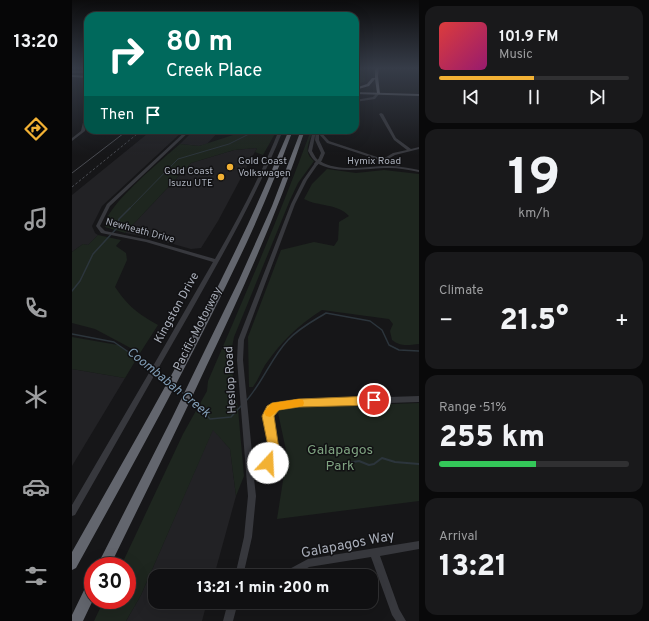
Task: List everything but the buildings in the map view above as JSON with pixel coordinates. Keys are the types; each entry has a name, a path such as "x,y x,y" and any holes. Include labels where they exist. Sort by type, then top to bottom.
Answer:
{"highway":[{"name":"Pacific Motorway","path":"72,564 182,362 252,222 289,134"},
{"name":"Pacific Motorway","path":"108,557 172,428 263,235 301,134"},
{"path":"76,621 84,605"}],"street":[{"path":"359,100 370,97"},
{"path":"359,101 371,99 373,97"},
{"path":"381,114 395,139 410,150"},
{"path":"72,140 83,130 84,126"},
{"name":"Newheath Drive","path":"184,134 108,205 98,226 100,230 107,233 147,241 216,261"},
{"name":"Kingston Drive","path":"72,512 137,402 216,261 263,173 279,134"},
{"name":"Hymix Road","path":"316,134 310,151 314,158 326,165 347,169 388,167 419,171"},
{"name":"Heslop Road","path":"241,569 248,537 252,496 239,352 242,334 293,204 305,180 323,153 317,140 317,134"},
{"name":"Hymix Road","path":"321,134 328,142 355,149 419,171"},
{"path":"384,160 394,154 419,148"},
{"path":"250,467 268,463 274,456 268,416 271,410 276,406 299,403 419,399"},
{"name":"Galapagos Way","path":"297,569 308,563 419,545"},
{"path":"374,552 395,612 400,621"},
{"path":"228,621 231,609"}],"shaded area":[{"path":"147,134 180,134 102,206 92,226 95,233 98,235 88,245 83,244 72,252 72,195"},
{"path":"190,134 216,134 207,144 199,146 180,144"},
{"path":"257,148 218,221 201,248 191,249 152,238 125,233 191,163 234,150"},
{"path":"72,369 125,378 72,466"},
{"path":"213,429 230,449 236,496 216,569 152,569"},
{"path":"148,579 148,609 205,609 202,621 126,621 133,609 136,609 136,604"}],"green space":[{"path":"275,134 263,155 255,152 257,148 234,150 191,163 125,233 105,227 107,219 113,208 123,196 180,144 199,146 233,135"},
{"path":"310,134 312,134 308,146 308,154 314,161 298,183 290,200 234,337 232,347 231,365 238,409 244,476 236,496 230,449 213,430 152,569 148,569 148,579 136,604 136,557 125,557 183,434 207,391 208,381 274,225"},
{"path":"327,169 356,173 384,170 419,174 419,344 402,345 392,340 390,331 393,324 389,319 322,310 305,322 284,341 265,365 253,387 249,387 248,337 281,250 314,242 334,246 338,240 339,222 349,216 339,209 304,199 312,184"},
{"path":"98,235 121,240 116,246 126,253 127,260 115,287 134,309 158,325 140,353 95,329 72,323 72,252 83,244 88,245"},
{"path":"72,337 118,345 137,358 125,378 72,369"},
{"name":"Galapagos Park","path":"419,403 419,501 277,519 287,455 277,408"},
{"path":"100,609 133,609 126,621 94,621"}],"waterway":[{"path":"129,209 178,159 229,144 249,134"},
{"path":"72,291 80,281 93,254 116,229 119,219 129,209"},
{"name":"Coombabah Creek","path":"246,401 288,340 301,328 326,313 370,321 382,330 389,345 399,350 419,351"},
{"name":"Coombabah Creek","path":"72,334 114,342 153,369"},
{"name":"Coombabah Creek","path":"156,371 169,382"},
{"name":"Coombabah Creek","path":"173,385 184,394"},
{"name":"Coombabah Creek","path":"190,399 201,408 210,419 231,417 241,406"},
{"path":"330,463 341,464 359,461 369,465 374,464 382,458 395,462 419,464"}],"tram line":[{"path":"72,173 123,134"}],"railway":[{"path":"72,187 137,134"}],"slow traffic":[{"path":"270,412 276,406 299,403"}],"place":[{"name":"Gold Coast Volkswagen","path":"230,167"},
{"name":"Gold Coast Isuzu UTE","path":"221,177"}],"route":[{"path":"268,463 272,460 275,451 268,416 271,410 276,406 299,403 374,400"}]}
